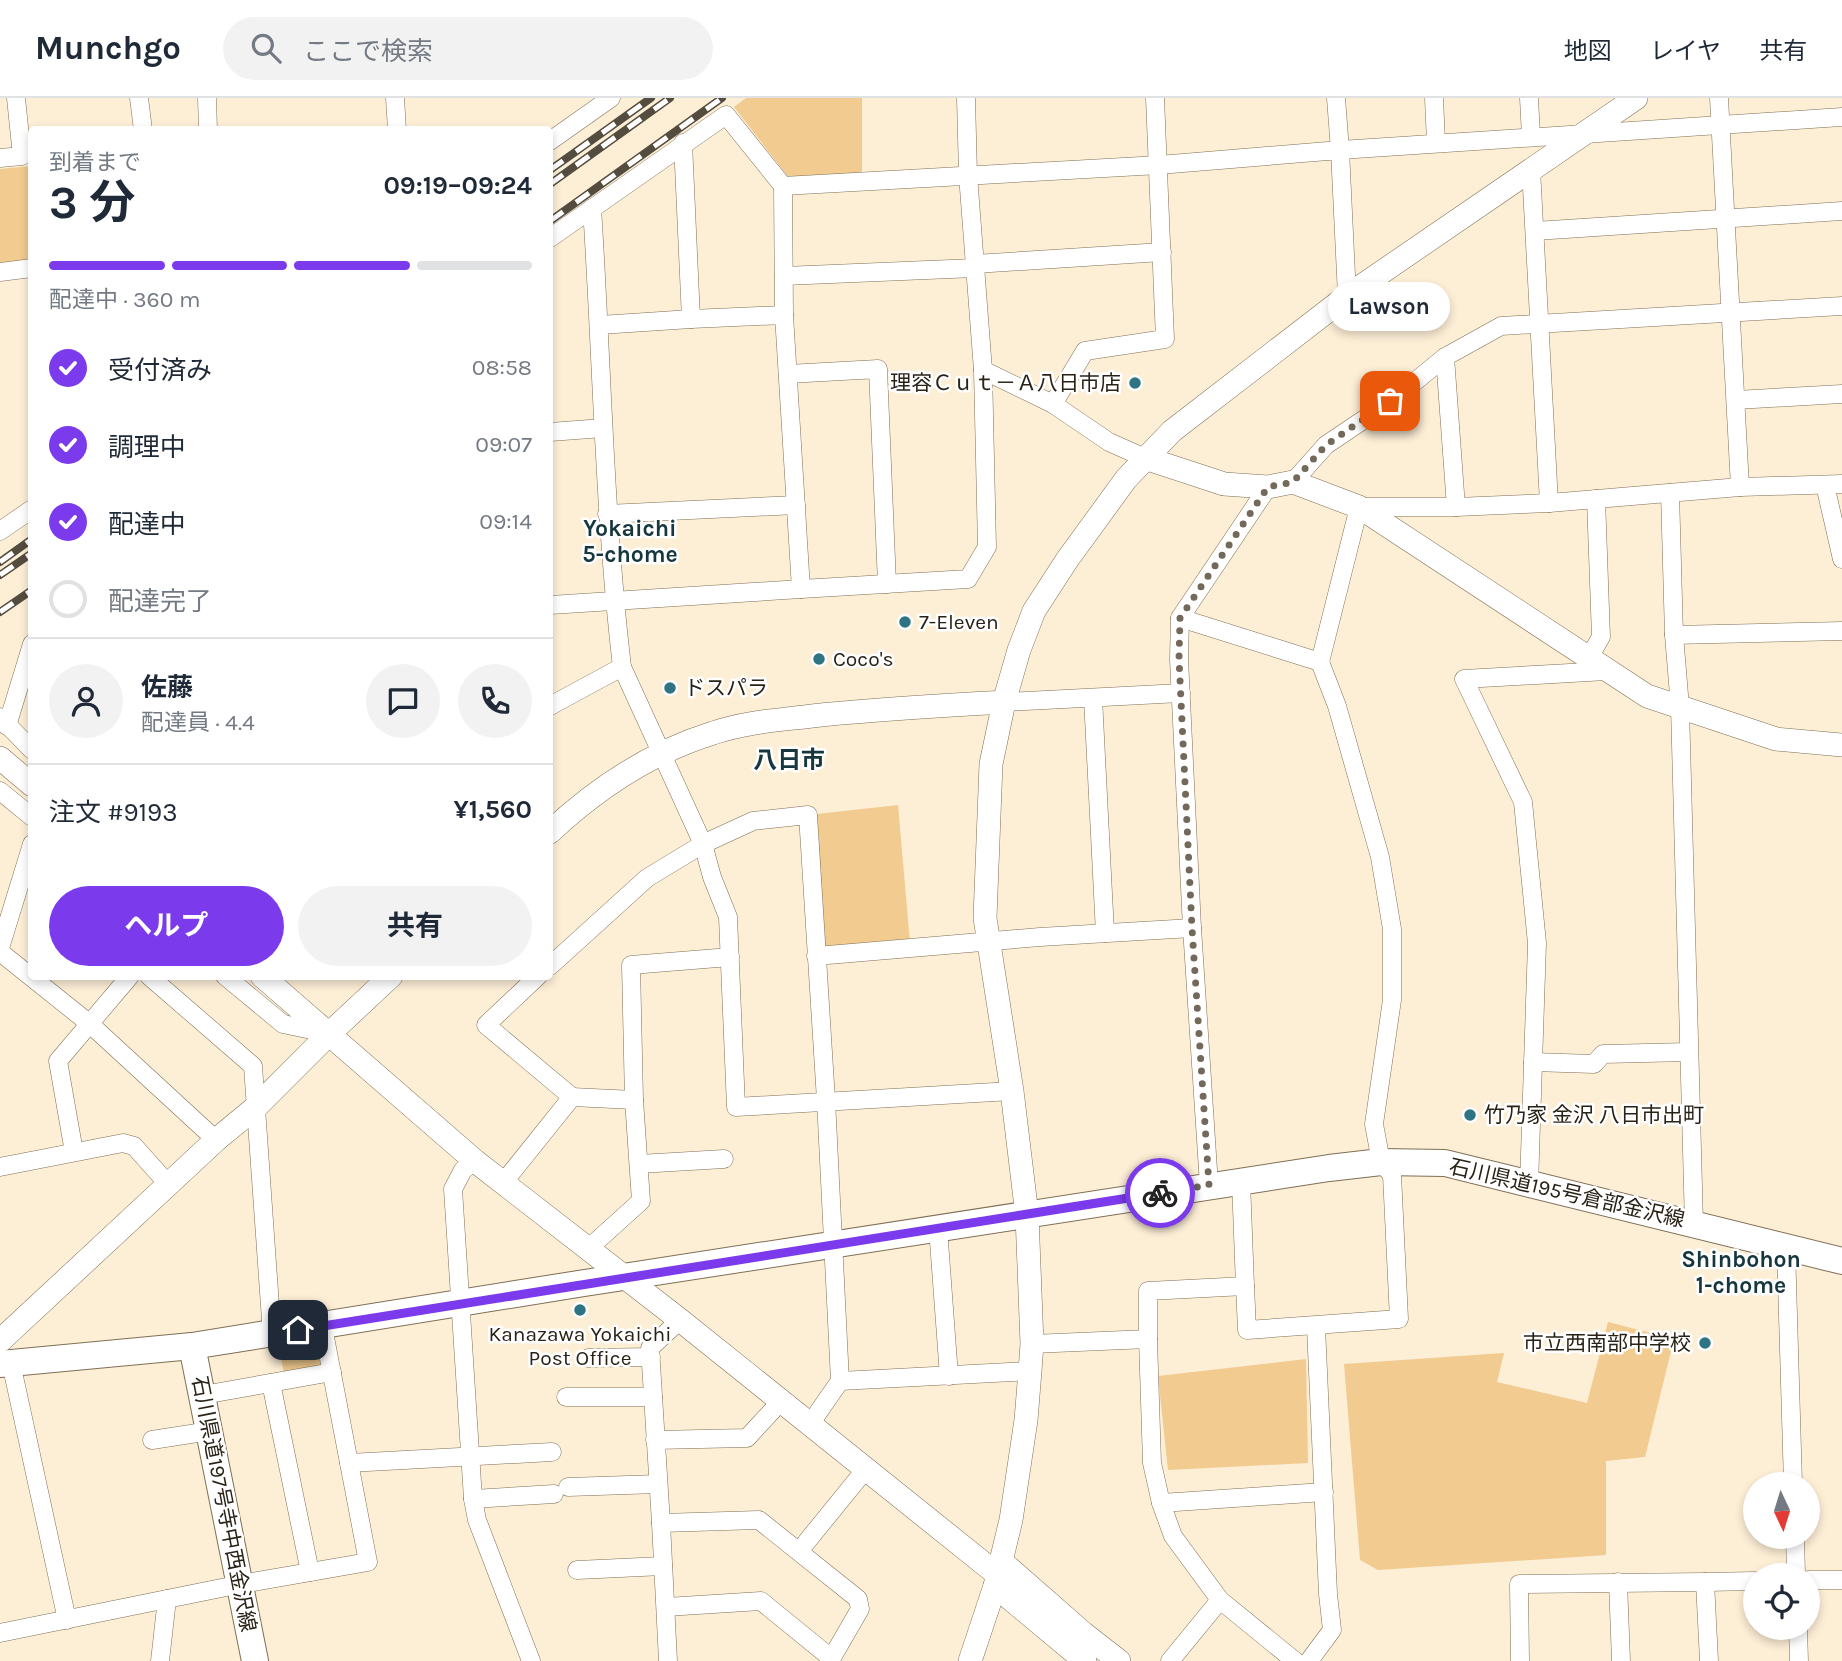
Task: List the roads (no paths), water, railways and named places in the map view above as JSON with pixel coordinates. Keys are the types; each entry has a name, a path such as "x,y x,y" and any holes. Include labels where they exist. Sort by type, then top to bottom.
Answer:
{"main road":[{"name":"石川県道195号倉部金沢線","path":"4,1356 192,1346 1209,1185 1381,1162 1445,1163 1842,1261"},
{"name":"石川県道197号寺中西金沢線","path":"192,1346 255,1661"}],"street":[{"path":"0,158 27,156 16,98"},
{"path":"139,98 142,126"},
{"path":"207,98 208,126"},
{"path":"395,98 397,126"},
{"path":"553,138 590,105 611,98"},
{"path":"553,605 968,579 987,547 983,370 965,98"},
{"path":"1053,404 1085,351 1165,339 1155,98"},
{"path":"1336,98 1347,296"},
{"path":"1434,98 1436,142"},
{"path":"1530,98 1531,136"},
{"path":"970,1661 998,1575 1011,1520 1026,1420 1030,1371 1027,1215 1012,1091 987,942 985,881 991,764 1004,702 1034,611 1126,479 1172,431 1347,296 1636,98"},
{"path":"1719,98 1740,488"},
{"path":"553,236 726,115 783,186 784,315 801,589"},
{"path":"783,186 1159,164 1436,142 1842,117"},
{"path":"683,143 691,319"},
{"path":"1531,169 1549,503"},
{"path":"592,208 600,325 607,514 622,667 704,844 712,877 729,917 736,1107 1012,1091"},
{"path":"1535,231 1842,211"},
{"path":"784,276 975,266 1162,252"},
{"path":"0,272 28,268"},
{"path":"1293,482 1326,445 1390,401 1445,357 1501,326 1842,306"},
{"path":"600,325 784,315"},
{"path":"1445,357 1456,507"},
{"path":"788,374 878,369 887,584"},
{"path":"983,370 1053,404 1109,442 1145,458 1224,484 1268,487 1293,482 1359,507 1647,696 1776,739 1842,745"},
{"path":"1736,400 1842,394"},
{"path":"553,432 603,428"},
{"path":"1359,507 1549,503 1740,488 1834,485 1842,559"},
{"path":"1209,1185 1192,928 1179,659 1180,618 1268,487"},
{"path":"1670,493 1674,635 1680,708 1694,1224"},
{"path":"1596,499 1601,637 1597,665"},
{"path":"607,514 796,505"},
{"path":"1241,1181 1247,1330 1399,1319 1392,1175 1381,1162 1374,1124 1392,1000 1392,929 1380,858 1337,706 1320,662 1359,507"},
{"path":"0,531 28,512"},
{"path":"1180,618 1320,662"},
{"path":"1674,635 1842,631"},
{"path":"28,655 3,722 28,746"},
{"path":"1529,1185 1537,943 1523,802 1464,679 1597,665"},
{"path":"553,704 622,667"},
{"path":"553,829 610,783 663,754 710,733 744,724 857,712 1181,693"},
{"path":"1093,698 1105,933"},
{"path":"0,758 28,782"},
{"path":"0,791 28,814"},
{"path":"553,963 647,877 704,844 753,821 808,815 840,1381 810,1424"},
{"path":"27,876 0,950 28,973"},
{"path":"816,956 1192,928"},
{"path":"589,1248 642,1201 634,1100 631,965 730,957"},
{"path":"36,980 90,1024 216,1140"},
{"path":"74,1152 58,1061 127,980"},
{"path":"154,980 253,1066 272,1334"},
{"path":"230,980 283,1024 329,1034"},
{"path":"267,980 475,1161 680,1320 998,1575 1119,1661"},
{"path":"67,1620 4,1356 168,1184 256,1107 387,980"},
{"path":"534,980 486,1025 572,1097 634,1100"},
{"path":"1533,1062 1594,1064 1603,1054 1689,1052"},
{"path":"503,1183 572,1097"},
{"path":"0,1167 123,1143 134,1146 168,1184"},
{"path":"639,1164 724,1159"},
{"path":"475,1161 463,1170 453,1189 473,1499 477,1520 531,1661"},
{"path":"938,1228 949,1376"},
{"path":"1786,1248 1793,1472"},
{"path":"1245,1286 1147,1291 1152,1463 1161,1503 1174,1536 1220,1600 1295,1661"},
{"path":"668,1661 650,1348 680,1320"},
{"path":"1309,1661 1332,1630 1328,1594 1316,1326"},
{"path":"0,1633 241,1584 368,1562 323,1327"},
{"path":"1031,1344 1148,1339"},
{"path":"589,1358 651,1357"},
{"path":"840,1381 1030,1371"},
{"path":"203,1395 332,1372"},
{"path":"271,1383 310,1572"},
{"path":"566,1398 653,1396"},
{"path":"655,1440 747,1438 781,1401"},
{"path":"152,1440 210,1431"},
{"path":"349,1463 552,1452"},
{"path":"800,1550 865,1470"},
{"path":"473,1499 658,1484"},
{"path":"1161,1503 1324,1492"},
{"path":"661,1523 759,1520 800,1550 858,1599 860,1609 830,1659 761,1601 666,1607"},
{"path":"577,1570 663,1566"},
{"path":"998,1575 1085,1661"},
{"path":"1820,1580 1842,1580"},
{"path":"1520,1661 1519,1584 1743,1581"},
{"path":"1618,1582 1621,1661"},
{"path":"1705,1582 1709,1661"},
{"path":"160,1661 167,1599"},
{"path":"1170,1661 1220,1600"},
{"path":"1798,1640 1799,1661"}],"railway":[{"path":"553,168 651,98"},
{"path":"553,182 670,98"},
{"path":"553,219 722,98"},
{"path":"0,562 28,542"},
{"path":"0,575 28,556"},
{"path":"0,612 28,593"}],"place":[{"name":"理容Ｃｕｔ－Ａ八日市店","path":"1135,383"},
{"name":"Lawson","path":"1390,401"},
{"name":"7-Eleven","path":"905,622"},
{"name":"Coco's","path":"819,659"},
{"name":"ドスパラ","path":"670,688"},
{"name":"竹乃家 金沢 八日市出町","path":"1470,1115"},
{"name":"Kanazawa Yokaichi Post Office","path":"580,1310"},
{"name":"市立西南部中学校","path":"1705,1343"}],"district":[{"name":"Yokaichi 5-chome","path":"630,541"},
{"name":"八日市","path":"789,760"},
{"name":"Shinbohon 1-chome","path":"1741,1272"}]}
